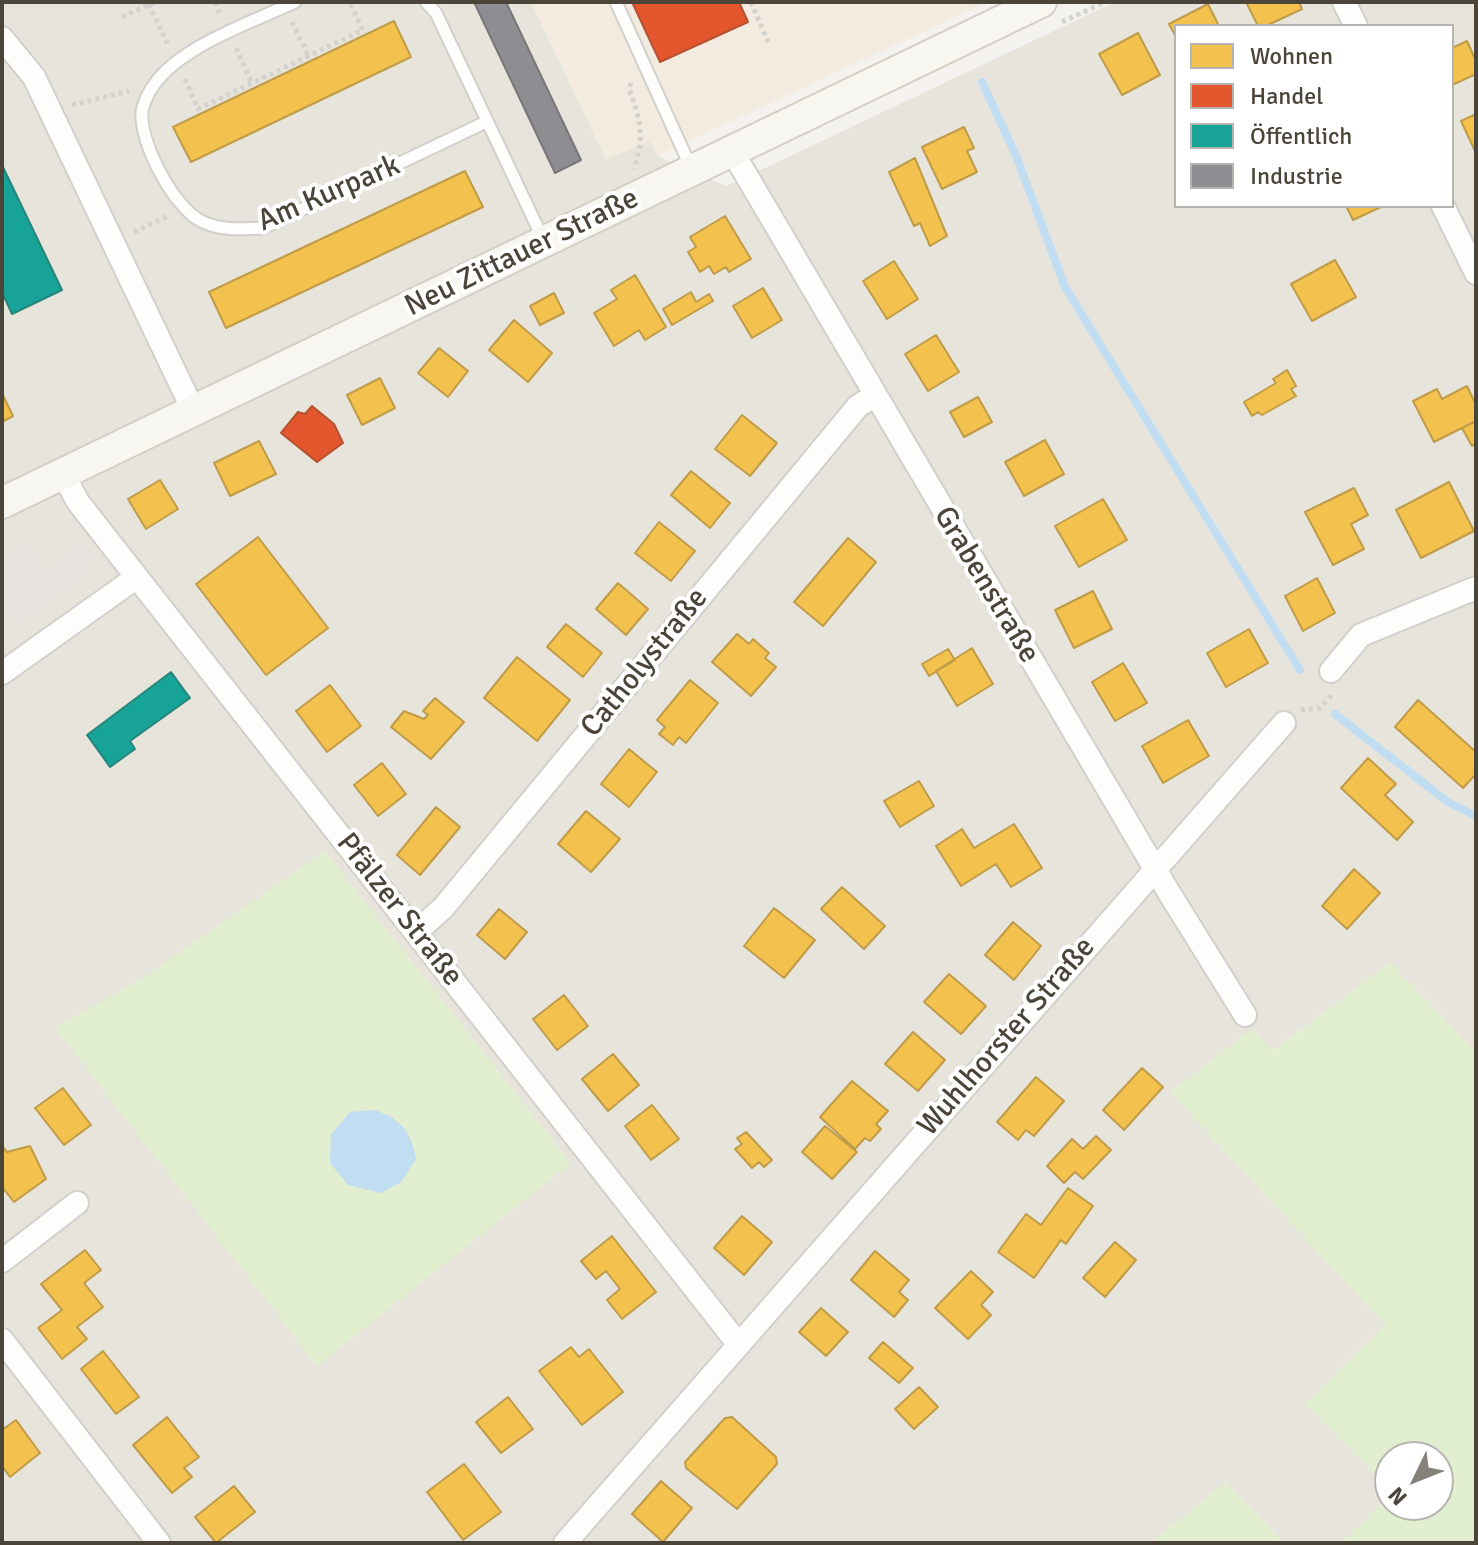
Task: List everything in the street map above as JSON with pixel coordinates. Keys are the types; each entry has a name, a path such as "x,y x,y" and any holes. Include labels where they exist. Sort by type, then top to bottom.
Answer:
{"main road":[{"name":"Neu Zittauer Straße","path":"2,503 1041,2"}],"street":[{"path":"1344,2 1355,24"},
{"path":"2,38 40,89 193,410"},
{"name":"Grabenstraße","path":"732,151 874,396 1245,1015"},
{"path":"1444,208 1476,272"},
{"name":"Catholystraße","path":"416,932 443,908 858,406 874,396"},
{"name":"Pfälzer Straße","path":"62,472 78,502 739,1345"},
{"path":"2,673 137,577"},
{"path":"1331,671 1361,635 1476,588"},
{"name":"Wuhlhorster Straße","path":"565,1543 1284,723"},
{"path":"2,1261 77,1203"},
{"path":"2,1340 159,1543"}],"lane":[{"path":"426,2 436,13 545,242"},
{"path":"616,2 693,170"},
{"name":"Am Kurpark","path":"290,5 176,60 153,86 141,112 148,148 177,202 200,221 228,230 263,228 486,122"}],"path":[{"path":"122,17 154,2"},
{"path":"198,109 363,30 349,2"},
{"path":"751,2 768,42"},
{"path":"290,5 309,57"},
{"path":"632,174 640,149 642,125 629,89 633,80 649,71"},
{"path":"72,105 153,86"},
{"path":"133,233 185,209"},
{"path":"1284,723 1303,709 1320,708 1334,692 1331,671"}],"shaded area":[{"path":"2,2 531,2 606,159 650,141 657,156 727,186 1115,2 1476,2 1476,1052 1390,963 1272,1051 1170,1092 1386,1325 1305,1404 1374,1473 1374,1511 1340,1543 1284,1543 1225,1483 1151,1543 2,1543"},
{"path":"531,2 988,2 657,156 650,141 606,159"},
{"path":"25,539 49,572 81,541 97,557 80,573 83,579 17,625 2,603 2,554"}],"green space":[{"path":"325,851 571,1163 317,1366 55,1028 146,976","holes":["374,1110 396,1117 331,1135 350,1112"]},
{"path":"1390,962 1476,1052 1476,1543 1340,1543 1374,1511 1374,1521 1454,1521 1454,1441 1374,1441 1374,1473 1305,1404 1385,1325 1170,1092 1252,1029 1273,1051"},
{"path":"1225,1483 1284,1543 1151,1543"}],"water":[{"path":"374,1110 391,1117 403,1127 416,1159 401,1182 381,1193 348,1185 330,1163 331,1135 350,1112"}],"building: Wohnen":[{"path":"1246,2 1299,2 1302,9 1270,24 1257,24"},
{"path":"1208,4 1218,24 1174,24 1174,33 1169,24"},
{"path":"394,21 411,57 191,162 173,127"},
{"path":"1138,33 1160,75 1122,95 1099,54"},
{"path":"1467,41 1476,61 1476,74 1454,84 1454,47"},
{"path":"1476,114 1476,153 1461,121"},
{"path":"964,127 974,148 967,151 977,172 942,189 922,147"},
{"path":"915,158 947,236 930,246 920,223 914,226 889,172"},
{"path":"465,171 483,207 226,328 209,292"},
{"path":"1347,208 1379,208 1353,220"},
{"path":"725,216 751,259 729,272 726,267 714,274 709,266 700,272 688,252 696,247 690,237"},
{"path":"1335,260 1356,297 1312,321 1291,284"},
{"path":"894,261 918,299 887,319 863,281"},
{"path":"635,275 666,327 645,340 639,330 614,346 594,313 617,299 611,290"},
{"path":"763,288 782,320 752,338 733,306"},
{"path":"691,292 696,302 709,294 713,301 672,325 663,309"},
{"path":"554,293 564,313 540,325 530,306"},
{"path":"514,320 552,353 528,382 489,350"},
{"path":"936,335 959,372 928,391 905,354"},
{"path":"439,348 468,371 448,397 418,373"},
{"path":"1287,370 1296,386 1291,389 1296,396 1262,415 1258,412 1252,416 1244,402 1276,383 1273,379"},
{"path":"380,378 395,408 362,425 347,395"},
{"path":"1467,386 1476,405 1476,421 1434,442 1413,401 1437,389 1442,399"},
{"path":"2,393 13,416 2,422"},
{"path":"978,397 992,422 964,437 950,412"},
{"path":"742,415 777,443 750,476 715,449"},
{"path":"1476,421 1476,443 1472,446 1462,428"},
{"path":"1045,440 1064,474 1024,496 1005,462"},
{"path":"259,441 276,474 230,496 214,463"},
{"path":"691,471 730,503 710,528 671,495"},
{"path":"160,480 178,509 146,529 128,499"},
{"path":"1449,482 1474,531 1421,558 1396,510"},
{"path":"1354,488 1368,515 1351,524 1364,549 1333,565 1305,512"},
{"path":"1103,499 1127,540 1079,567 1055,526"},
{"path":"659,522 695,551 671,581 635,553"},
{"path":"258,537 328,628 266,675 196,584"},
{"path":"848,538 876,562 823,626 794,602"},
{"path":"1317,578 1335,613 1303,631 1285,596"},
{"path":"618,583 648,609 626,635 596,609"},
{"path":"1093,591 1112,629 1074,648 1055,610"},
{"path":"566,624 602,653 583,677 547,647"},
{"path":"1249,629 1268,663 1226,687 1207,653"},
{"path":"737,634 749,644 753,639 769,653 765,658 776,667 751,696 712,662"},
{"path":"972,648 993,684 957,706 936,671"},
{"path":"948,649 955,660 929,676 922,664"},
{"path":"517,657 570,700 537,741 484,698"},
{"path":"1123,663 1147,703 1115,721 1092,682"},
{"path":"690,680 718,703 686,743 679,737 673,745 659,734 665,727 657,720"},
{"path":"330,685 361,726 327,752 296,711"},
{"path":"435,698 464,722 431,759 391,727 404,711 424,719 428,715 423,711"},
{"path":"1418,700 1476,752 1476,774 1463,788 1395,727"},
{"path":"1188,720 1209,756 1163,783 1142,746"},
{"path":"629,749 657,772 629,807 601,784"},
{"path":"1368,758 1396,784 1385,795 1413,822 1397,840 1341,788"},
{"path":"382,763 406,794 378,816 354,785"},
{"path":"919,781 934,806 900,827 884,801"},
{"path":"436,807 460,827 420,875 397,855"},
{"path":"586,811 620,839 591,872 558,844"},
{"path":"1014,824 1042,868 1011,887 996,864 961,886 936,846 962,829 974,848"},
{"path":"1354,869 1380,893 1347,929 1322,906"},
{"path":"842,887 885,926 864,949 821,909"},
{"path":"774,908 815,940 784,978 744,946"},
{"path":"499,909 527,932 505,959 477,935"},
{"path":"1013,922 1041,946 1014,980 985,955"},
{"path":"949,974 986,1006 961,1034 924,1002"},
{"path":"564,995 588,1026 557,1050 533,1019"},
{"path":"913,1032 945,1060 918,1091 885,1064"},
{"path":"613,1054 639,1085 608,1111 582,1079"},
{"path":"1142,1068 1163,1087 1124,1130 1103,1110"},
{"path":"1036,1077 1064,1101 1034,1136 1026,1130 1018,1140 997,1122"},
{"path":"852,1081 888,1111 876,1124 881,1129 870,1141 865,1138 855,1149 820,1117"},
{"path":"63,1088 91,1125 64,1145 35,1108"},
{"path":"652,1105 679,1139 651,1160 625,1126"},
{"path":"825,1126 857,1152 832,1179 802,1152"},
{"path":"746,1132 772,1160 764,1167 759,1162 752,1168 735,1149 742,1144 737,1138"},
{"path":"1096,1136 1111,1150 1083,1179 1075,1172 1064,1183 1047,1166 1072,1139 1083,1149"},
{"path":"2,1146 7,1152 30,1146 46,1179 14,1202 2,1187"},
{"path":"1068,1188 1093,1206 1066,1244 1061,1240 1034,1278 998,1252 1026,1214 1041,1225"},
{"path":"742,1216 772,1242 744,1275 714,1248"},
{"path":"612,1236 656,1292 622,1319 607,1300 620,1289 606,1271 596,1279 581,1261"},
{"path":"1115,1242 1136,1260 1105,1297 1083,1278"},
{"path":"85,1250 101,1270 84,1283 103,1307 77,1327 87,1339 62,1359 38,1328 62,1310 41,1284"},
{"path":"875,1251 909,1280 899,1292 908,1300 894,1317 851,1280"},
{"path":"971,1271 993,1292 981,1305 991,1315 968,1339 935,1308"},
{"path":"821,1308 848,1332 826,1356 799,1332"},
{"path":"883,1342 913,1368 899,1383 869,1358"},
{"path":"571,1347 579,1357 589,1349 623,1392 582,1425 539,1371"},
{"path":"103,1351 139,1397 116,1414 81,1369"},
{"path":"919,1387 938,1407 914,1429 895,1409"},
{"path":"508,1397 533,1429 501,1453 476,1422"},
{"path":"167,1417 199,1457 184,1468 192,1477 172,1493 133,1445"},
{"path":"732,1417 776,1457 777,1464 737,1509 686,1468 685,1462 725,1418"},
{"path":"16,1420 40,1453 10,1477 2,1466 2,1430"},
{"path":"464,1464 501,1512 463,1540 427,1492"},
{"path":"661,1481 692,1508 663,1542 632,1514"},
{"path":"234,1486 255,1512 216,1543 195,1517"}],"building: Handel":[{"path":"632,2 739,2 748,22 660,62"},
{"path":"312,406 334,424 343,443 317,462 281,433 298,412 305,414"}],"building: Öffentlich":[{"path":"2,165 62,290 12,314 2,292"},
{"path":"171,672 190,698 130,741 135,749 110,767 87,735"}],"building: Industrie":[{"path":"474,2 506,2 581,160 555,173"}],"waterway":[{"path":"982,82 1017,158 1065,287 1300,670"},
{"path":"1335,714 1448,802 1476,816"}]}
